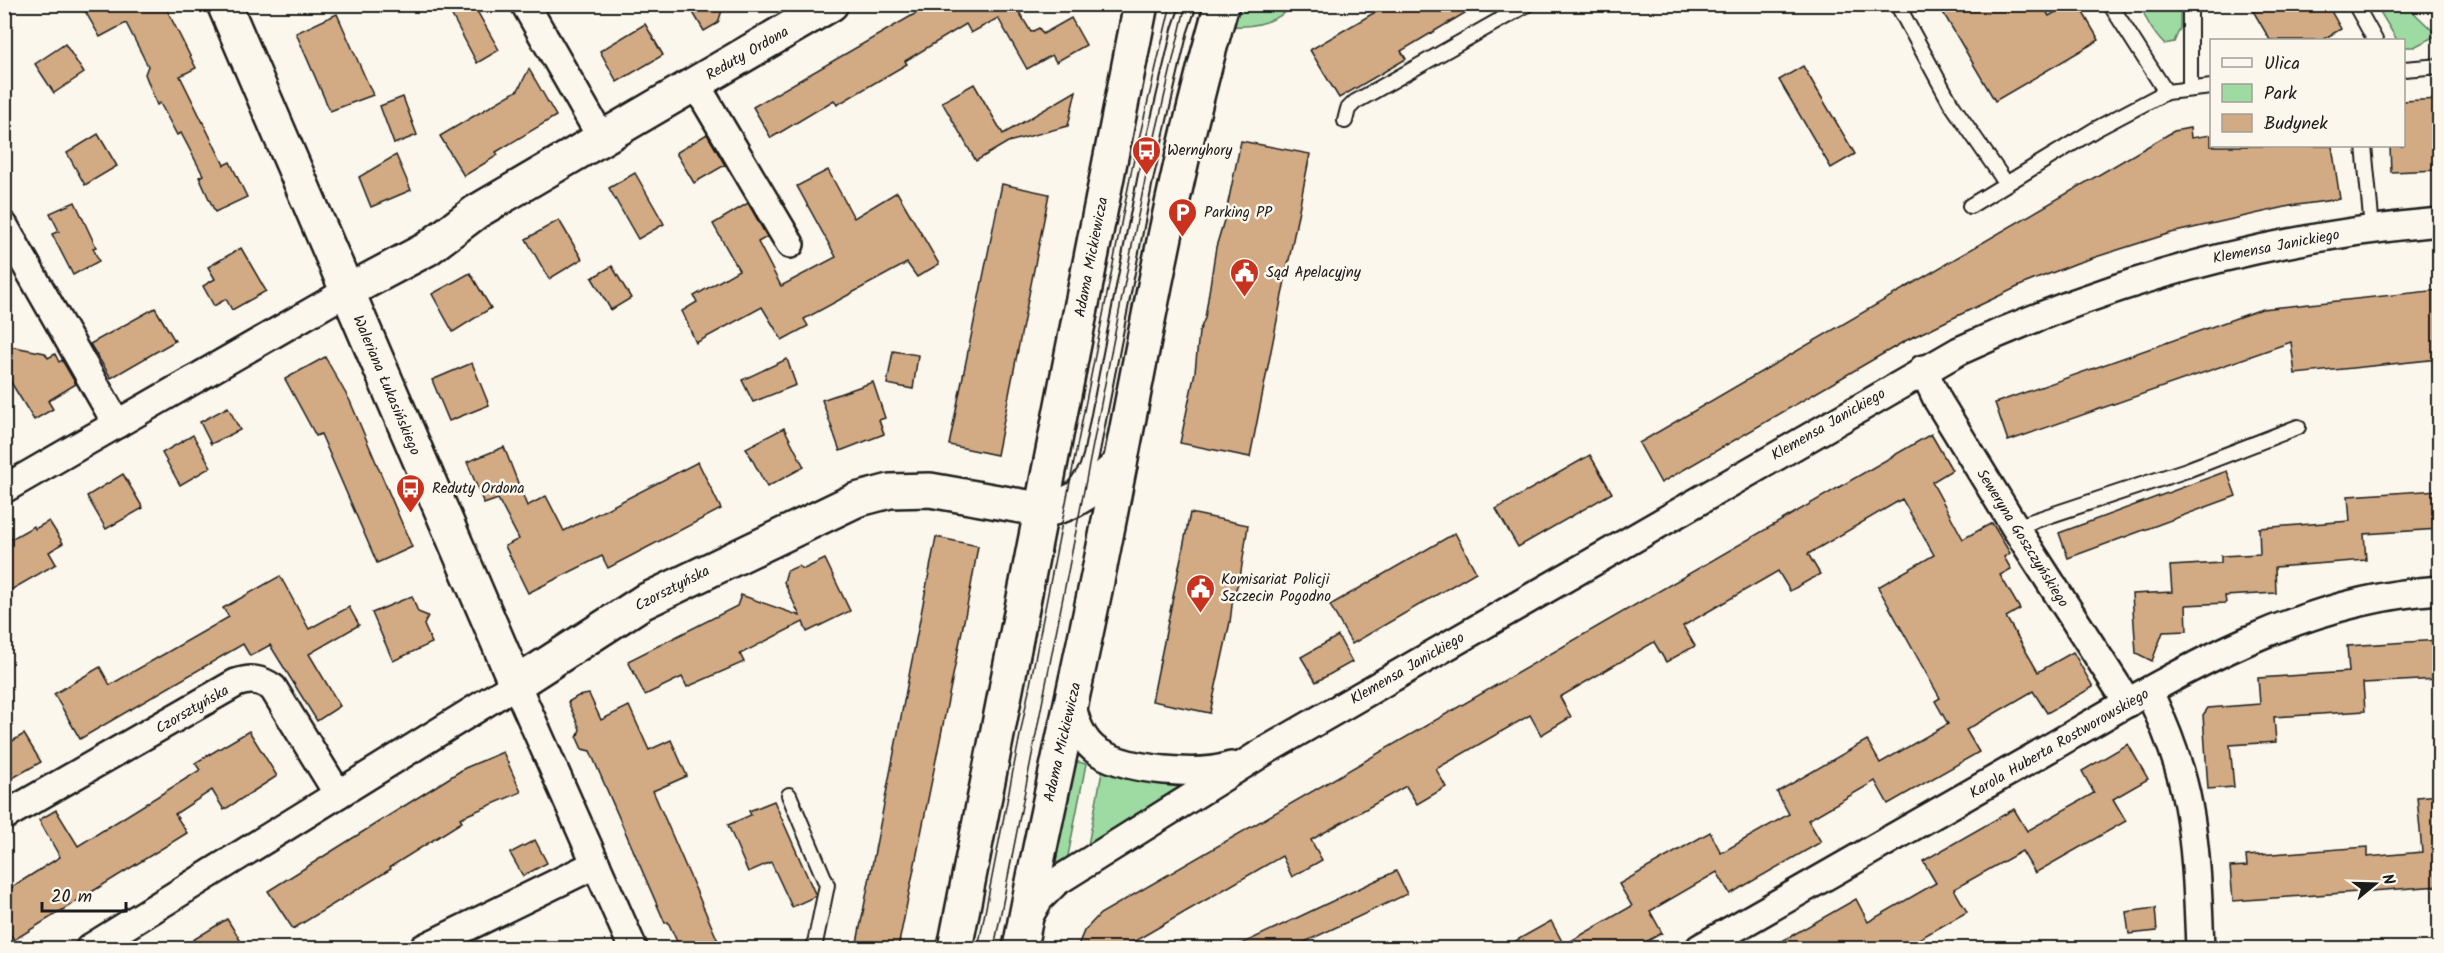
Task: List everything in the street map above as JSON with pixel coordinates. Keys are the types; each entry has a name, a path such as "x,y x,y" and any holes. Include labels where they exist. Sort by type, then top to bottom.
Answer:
{"street":[{"name":"Waleriana Łukasińskiego","path":"224,4 346,292 633,948"},
{"path":"525,4 601,137"},
{"name":"Reduty Ordona","path":"4,489 346,292 427,249 476,212 831,4"},
{"name":"Adama Mickiewicza","path":"955,948 1141,4"},
{"name":"Adama Mickiewicza","path":"1021,941 1107,533 1111,472 1178,171 1222,4"},
{"name":"Reduty Ordona","path":"695,83 790,244"},
{"name":"Klemensa Janickiego","path":"1021,941 1033,907 1053,884 1265,751 1923,369 2017,324 2132,281 2263,246 2372,228 2439,222"},
{"path":"4,226 117,424"},
{"name":"Seweryna Goszczyńskiego","path":"1923,369 1938,401 2015,527 2139,698 2174,752 2188,805 2196,871 2200,948"},
{"path":"1041,510 1070,502 1111,472"},
{"name":"Czorsztyńska","path":"90,948 516,684 643,602 856,500 890,491 930,490 1041,510"},
{"name":"Karola Huberta Rostworowskiego","path":"1700,948 2232,646 2296,620 2390,595 2439,590"},
{"name":"Czorsztyńska","path":"4,816 236,683 248,679 263,681 273,688 338,794"},
{"name":"Klemensa Janickiego","path":"1073,693 1074,713 1083,734 1093,748 1113,758 1168,770 1192,772 1224,768 1265,751"},
{"path":"424,948 596,864"}],"lane":[{"path":"1041,510 1066,495 1083,475 1090,456 1146,175 1180,30 1189,4"},
{"path":"1345,121 1348,109 1355,102 1528,4"},
{"path":"1897,4 1950,102 2007,183"},
{"path":"2110,4 2166,92"},
{"path":"2190,4 2190,89"},
{"path":"2355,4 2374,39"},
{"path":"2405,69 2439,66"},
{"path":"1970,206 2096,129 2166,92 2210,87"},
{"path":"2364,147 2372,228"},
{"path":"1098,418 1111,472"},
{"path":"2015,527 2187,470 2298,427"},
{"path":"789,795 827,885 814,948"}],"green space":[{"path":"1239,5 1295,5 1280,16 1264,23 1229,26"},
{"path":"2142,5 2180,5 2180,28 2174,42 2164,44 2153,31"},
{"path":"2376,5 2406,5 2437,35 2414,47 2405,47 2405,39 2396,39"},
{"path":"1075,761 1086,764 1067,861 1060,864 1052,859"},
{"path":"1103,767 1175,783 1181,790 1087,850"}],"building":[{"path":"81,4 164,4 196,68 180,76 224,165 230,162 247,197 215,212 199,177 203,175 181,133 177,135 160,103 157,105 145,74 148,66 126,23 100,37"},
{"path":"446,4 473,4 499,50 477,63"},
{"path":"688,4 724,4 718,23 704,31"},
{"path":"932,4 1020,4 1016,7 1031,32 1039,28 1043,34 1071,18 1086,45 1056,62 1052,55 1027,69 998,18 971,33 966,24 905,61 907,64 837,105 834,100 771,138 753,107"},
{"path":"1389,4 1480,4 1401,51 1406,59 1339,98 1310,50"},
{"path":"1938,4 2042,4 2049,16 2069,4 2078,4 2099,40 1995,101"},
{"path":"2249,4 2327,4 2341,29 2324,39 2269,39"},
{"path":"337,14 373,95 330,111 296,33"},
{"path":"645,24 663,55 617,82 600,51"},
{"path":"65,44 84,73 54,93 35,64"},
{"path":"1803,66 1855,154 1831,168 1779,80"},
{"path":"529,69 556,116 496,152 498,155 464,176 440,136 518,90"},
{"path":"974,84 1003,134 1076,91 1068,126 1008,142 976,161 942,102"},
{"path":"403,97 417,135 394,144 380,106"},
{"path":"2439,99 2439,170 2391,172 2390,147 2405,147 2405,101"},
{"path":"2190,128 2191,138 2210,135 2210,147 2332,147 2340,199 2290,206 2171,233 2077,263 2026,283 1905,341 1661,483 1639,443 2174,131"},
{"path":"98,134 117,166 85,185 67,153"},
{"path":"707,134 725,165 694,183 676,153"},
{"name":"Sąd Apelacyjny","path":"1241,141 1310,154 1250,457 1180,443 1195,372 1199,332 1205,318 1216,247 1225,217"},
{"path":"396,155 411,190 371,207 359,177"},
{"path":"828,170 854,218 897,192 939,264 917,277 907,263 804,319 808,326 782,340 762,307 696,343 682,311 697,302 694,296 739,270 713,224 748,203 767,237 758,242 781,286 836,257 797,186"},
{"path":"635,173 664,224 638,239 609,188"},
{"path":"1002,184 1049,194 997,455 949,445"},
{"path":"75,202 96,247 93,248 99,261 73,275 52,234 59,231 50,213"},
{"path":"559,220 582,259 549,279 526,239"},
{"path":"241,248 266,291 232,310 226,299 214,306 203,286 215,279 208,267"},
{"path":"612,266 631,298 611,310 592,278"},
{"path":"470,273 491,308 453,332 432,294"},
{"path":"2439,290 2439,359 2295,374 2291,342 2008,441 1995,403 2262,309"},
{"path":"155,308 175,341 111,378 90,344"},
{"path":"4,345 45,353 48,358 55,354 59,362 62,360 76,384 48,401 53,409 34,420 4,371"},
{"path":"893,351 918,355 913,389 887,384"},
{"path":"325,357 350,401 412,547 377,563 321,434 316,436 285,379"},
{"path":"787,359 796,385 753,402 742,380"},
{"path":"472,363 489,405 449,421 432,380"},
{"path":"873,382 885,418 879,420 884,434 840,451 822,400"},
{"path":"228,407 240,430 211,444 200,422"},
{"path":"784,428 804,467 767,487 746,448"},
{"path":"1931,434 1952,470 1932,482 1963,539 1992,523 2010,553 2004,557 2011,569 2000,575 2020,609 2006,617 2038,672 2073,652 2093,687 2047,713 2033,691 1966,730 1979,752 1888,804 1875,781 1808,820 1821,842 1730,894 1717,872 1650,911 1662,933 1635,948 1503,948 1551,921 1564,945 1632,906 1619,884 1710,832 1721,853 1789,814 1777,792 1867,740 1880,763 1948,724 1935,701 1940,698 1878,587 1934,555 1902,499 1808,554 1820,574 1790,591 1778,571 1683,626 1695,646 1666,662 1654,642 1560,697 1571,717 1541,735 1530,715 1436,769 1446,787 1417,804 1406,786 1311,840 1322,860 1292,877 1282,856 1123,948 1077,948 1084,931 1100,914"},
{"path":"193,435 211,467 180,485 162,453"},
{"path":"504,447 527,506 546,496 564,531 698,462 721,509 608,568 602,556 528,593 505,546 519,539 498,499 484,504 467,462"},
{"path":"1590,455 1612,493 1518,547 1496,509"},
{"path":"2227,471 2236,496 2068,558 2059,533"},
{"path":"123,474 143,508 106,529 87,496"},
{"path":"2439,490 2439,529 2364,534 2366,560 2275,567 2276,593 2225,596 2226,603 2186,605 2187,631 2163,632 2152,661 2136,653 2132,594 2172,592 2170,566 2221,563 2221,556 2260,554 2259,528 2350,521 2348,496"},
{"name":"Komisariat Policji Szczecin Pogodno","path":"1190,513 1248,525 1240,578 1233,597 1230,622 1210,713 1152,701"},
{"path":"49,521 63,543 49,552 56,564 4,594 4,543 34,526 35,529"},
{"path":"1455,533 1476,572 1352,644 1330,605"},
{"path":"936,537 978,546 971,586 898,948 856,948"},
{"path":"825,559 850,611 807,632 803,622 740,654 744,662 687,687 682,677 645,695 628,661 737,606 741,595 800,616 784,582 787,571 798,566 804,569"},
{"path":"280,576 309,629 349,607 359,625 309,654 340,706 317,721 270,645 250,656 243,644 80,739 54,694 100,667 110,685 229,617 223,608"},
{"path":"412,596 418,612 428,616 424,625 432,643 393,661 372,613"},
{"path":"1338,636 1352,662 1316,682 1301,657"},
{"path":"2439,640 2439,679 2363,683 2365,711 2274,717 2276,742 2230,745 2234,787 2208,789 2203,715 2208,708 2260,704 2258,678 2349,672 2347,646"},
{"path":"589,694 601,720 629,706 649,750 671,740 687,776 653,791 721,948 680,948 668,922 665,923 590,751 582,749 577,738 580,729 568,702 578,696"},
{"path":"249,731 277,776 224,810 212,790 175,814 187,833 14,940 4,925 4,892 60,857 39,820 56,810 78,846 200,770 195,763"},
{"path":"24,734 41,762 4,783 4,746"},
{"path":"2128,744 2148,779 2113,799 2126,821 2035,873 2022,851 1954,889 1967,912 1903,948 1770,948 1856,899 1868,922 1936,883 1923,861 2014,809 2027,831 2094,793 2082,771"},
{"path":"503,752 521,792 460,818 462,822 293,929 268,891 465,768"},
{"path":"2439,795 2439,886 2233,901 2230,867 2247,866 2246,856 2367,847 2367,857 2422,852 2417,797"},
{"path":"774,801 816,896 792,907 771,862 748,872 728,825 751,815 749,811"},
{"path":"535,840 547,863 523,876 510,853"},
{"path":"1396,871 1407,894 1292,948 1233,948"},
{"path":"2155,908 2157,931 2129,934 2126,912"},
{"path":"227,919 245,948 180,948"}],"tram line":[{"path":"978,948 1132,168 1171,4"},
{"path":"994,948 1146,175 1186,4"}],"place":[{"name":"Wernyhory","path":"1146,176"},
{"name":"Parking PP","path":"1183,238"},
{"name":"Sąd Apelacyjny","path":"1245,298"},
{"name":"Reduty Ordona","path":"411,514"},
{"name":"Komisariat Policji Szczecin Pogodno","path":"1200,614"}]}
